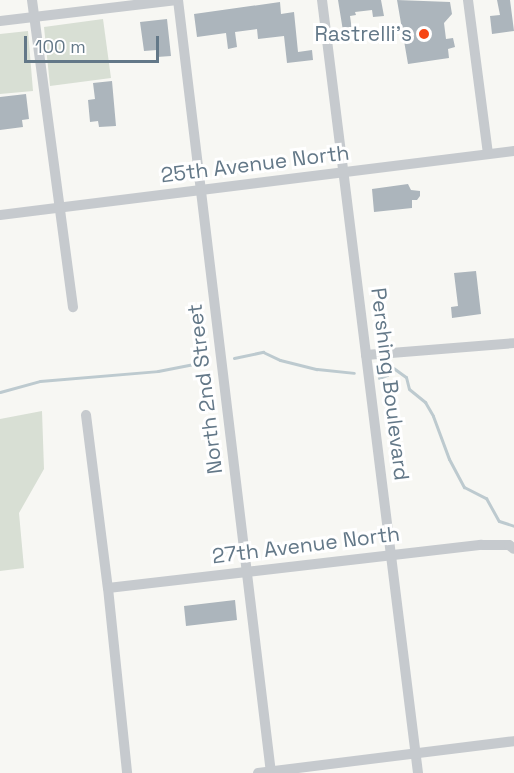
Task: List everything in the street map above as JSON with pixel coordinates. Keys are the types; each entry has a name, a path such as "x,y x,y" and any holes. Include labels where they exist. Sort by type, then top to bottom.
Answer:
{"street":[{"path":"32,0 73,307"},
{"path":"0,21 177,0"},
{"name":"North 2nd Street","path":"177,0 271,772"},
{"name":"Pershing Boulevard","path":"322,0 418,773"},
{"path":"468,0 488,154"},
{"name":"25th Avenue North","path":"0,215 514,151"},
{"path":"366,355 514,343"},
{"path":"86,415 108,588 127,773"},
{"name":"27th Avenue North","path":"108,588 392,554 482,545 512,547"},
{"path":"258,773 514,741"}],"shaded area":[{"path":"103,19 111,78 50,86 44,27"},
{"path":"28,31 33,91 0,94 0,34"},
{"path":"42,411 44,469 19,513 24,568 0,571 0,419"}],"building":[{"path":"338,0 381,0 384,16 373,17 372,10 355,12 356,15 350,16 352,30 343,31"},
{"name":"Rastrelli's","path":"397,0 450,2 452,14 444,23 446,39 453,38 455,47 448,49 449,58 408,64"},
{"path":"497,0 510,0 514,31 492,34 490,16 500,15"},
{"path":"280,2 281,14 294,12 298,52 312,50 313,60 287,63 284,36 258,39 257,29 235,32 237,47 228,49 226,33 197,37 194,14"},
{"path":"167,19 171,56 157,57 157,50 144,51 140,22"},
{"path":"112,81 116,126 99,127 98,121 90,122 88,100 95,99 93,83"},
{"path":"26,94 29,119 22,120 23,127 0,130 0,97"},
{"path":"408,184 411,190 420,191 417,200 412,200 412,208 374,212 372,189"},
{"path":"476,271 481,314 452,318 451,307 458,306 454,273"},
{"path":"235,600 237,620 186,626 184,606"}],"waterway":[{"path":"234,358 263,352 280,360 317,369 354,373"},
{"path":"0,392 40,381 158,371 209,361"},
{"path":"379,378 387,375 392,367 406,377 409,389 425,402 433,416 449,459 464,487 486,498 499,521 514,526"}],"place":[{"name":"Rastrelli's","path":"424,34"}]}
